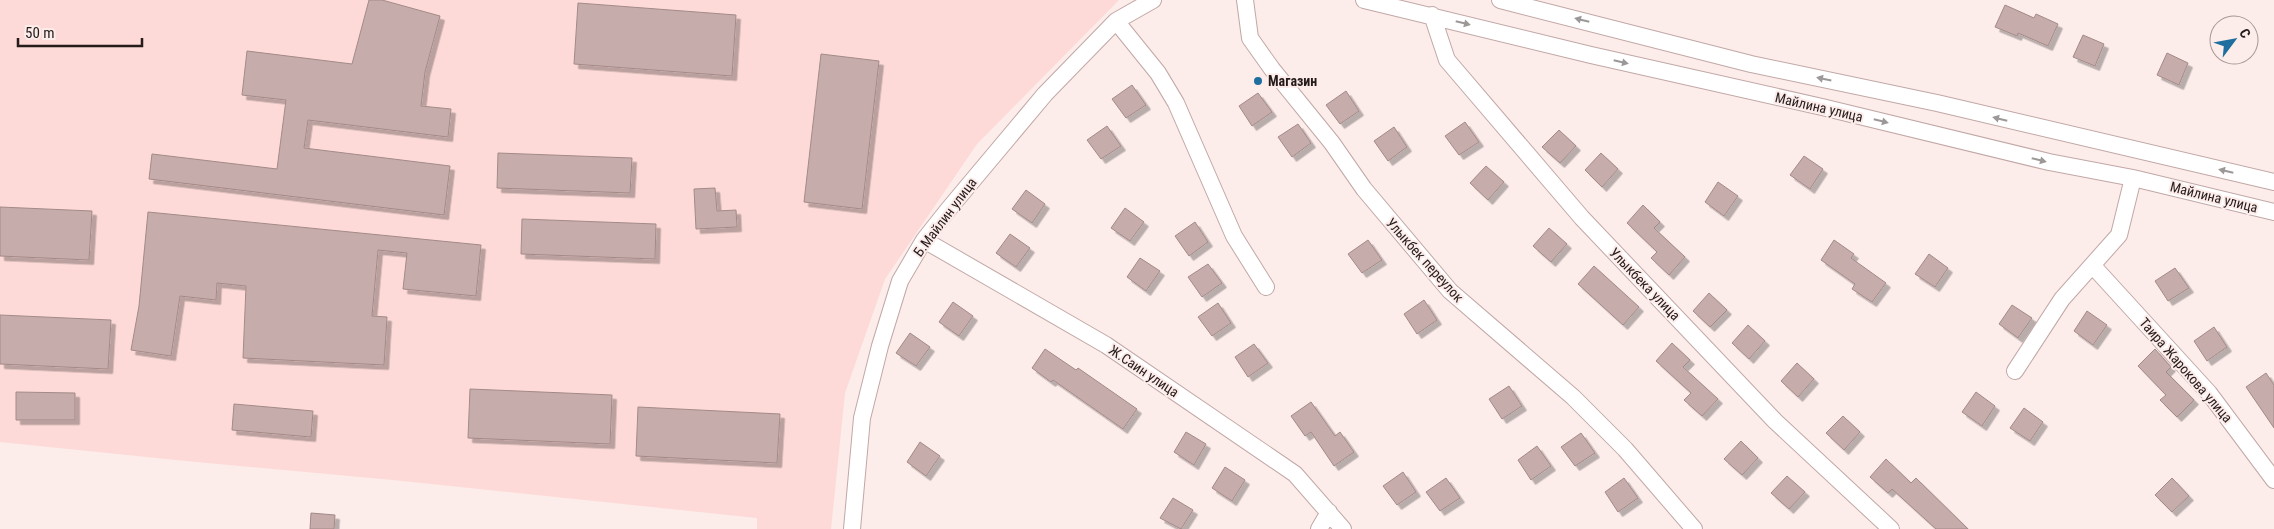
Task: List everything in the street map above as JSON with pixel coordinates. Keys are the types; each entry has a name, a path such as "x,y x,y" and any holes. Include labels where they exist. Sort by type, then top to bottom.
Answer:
{"street":[{"name":"Б.Майлин улица","path":"852,529 862,418 880,346 900,281 924,240 1045,94 1116,20 1153,0"},
{"name":"Улыкбек переулок","path":"1245,0 1250,38 1272,69 1332,143 1364,189 1450,291 1573,397 1625,449 1694,529"},
{"name":"Майлина улица","path":"1364,0 2049,162 2133,178 2274,212"},
{"name":"Майлина улица","path":"1500,0 1751,64 1937,103 2274,182"},
{"name":"Улыкбека улица","path":"1432,15 1447,60 1582,218 1775,421 1891,529"},
{"path":"1116,20 1158,73 1176,103 1234,236 1266,287"},
{"path":"2015,371 2062,299 2119,235 2133,178"},
{"name":"Ж.Саин улица","path":"924,240 1106,345 1296,474 1343,529"},
{"name":"Таира Жарокова улица","path":"2093,266 2209,393 2274,480"},
{"path":"1320,529 1329,512"}],"shaded area":[{"path":"0,0 1119,0 977,144 885,279 845,393 831,529 757,529 757,518 0,442"}],"building":[{"path":"369,0 382,0 440,16 425,72 421,106 451,109 448,137 308,120 304,148 450,166 444,215 149,179 152,154 277,169 286,100 242,95 247,51 352,64"},
{"path":"578,3 736,15 732,76 574,64"},
{"path":"2005,5 2034,18 2036,14 2058,24 2048,46 2018,33 2017,36 1995,27"},
{"path":"2083,35 2104,44 2095,66 2073,57"},
{"path":"2167,53 2188,63 2179,85 2157,75"},
{"path":"821,54 879,61 862,209 804,202"},
{"path":"1132,85 1146,105 1126,118 1112,99"},
{"path":"1346,91 1359,111 1340,124 1326,105"},
{"path":"1258,93 1272,112 1252,126 1239,106"},
{"path":"1465,122 1479,142 1459,155 1445,136"},
{"path":"1298,124 1311,143 1292,157 1278,137"},
{"path":"1107,126 1121,146 1101,159 1087,140"},
{"path":"1394,127 1407,147 1388,161 1374,141"},
{"path":"1559,130 1576,146 1560,163 1542,147"},
{"path":"498,153 632,158 630,193 497,188"},
{"path":"1601,153 1618,169 1602,187 1585,170"},
{"path":"1804,156 1823,169 1810,189 1790,175"},
{"path":"1486,166 1504,182 1488,200 1470,183"},
{"path":"1718,182 1738,196 1724,216 1705,202"},
{"path":"715,188 717,211 736,210 737,227 696,229 694,189"},
{"path":"1026,190 1045,204 1032,223 1012,209"},
{"path":"1643,205 1660,222 1654,228 1685,257 1669,275 1651,258 1657,252 1627,223"},
{"path":"0,207 92,211 89,260 0,256"},
{"path":"1125,208 1144,222 1130,241 1111,228"},
{"path":"148,212 481,245 476,296 403,289 407,253 378,250 372,316 387,317 384,365 243,358 246,286 217,283 216,300 180,296 171,356 131,350 139,306"},
{"path":"522,219 656,224 655,259 521,254"},
{"path":"1195,222 1208,242 1189,256 1175,236"},
{"path":"1549,228 1567,244 1551,262 1533,246"},
{"path":"1010,234 1030,248 1016,267 996,253"},
{"path":"1368,240 1382,260 1362,273 1348,254"},
{"path":"1834,240 1854,254 1851,258 1886,283 1872,302 1852,289 1855,284 1821,260"},
{"path":"1929,254 1948,268 1935,287 1915,274"},
{"path":"1140,258 1160,271 1146,291 1127,277"},
{"path":"1208,264 1222,283 1202,297 1188,277"},
{"path":"1594,266 1639,307 1623,325 1578,284"},
{"path":"2175,268 2189,288 2168,301 2155,281"},
{"path":"1709,293 1727,310 1710,327 1693,311"},
{"path":"1424,300 1437,320 1417,334 1404,314"},
{"path":"953,302 973,316 959,336 939,322"},
{"path":"1218,303 1231,323 1212,336 1198,317"},
{"path":"2012,305 2032,318 2018,338 1999,324"},
{"path":"2087,311 2107,325 2093,345 2074,331"},
{"path":"0,315 111,320 108,369 0,364"},
{"path":"1748,325 1765,341 1749,359 1732,343"},
{"path":"2214,327 2227,347 2207,361 2194,341"},
{"path":"910,333 930,347 916,366 896,353"},
{"path":"1672,343 1690,360 1683,367 1718,399 1702,416 1684,400 1691,393 1656,361"},
{"path":"1254,344 1268,363 1248,377 1235,357"},
{"path":"1045,349 1076,370 1078,368 1137,409 1123,429 1053,380 1051,382 1032,368"},
{"path":"2155,349 2171,367 2166,372 2194,400 2177,417 2160,400 2166,395 2138,366"},
{"path":"1797,363 1814,379 1798,397 1781,381"},
{"path":"2266,373 2274,385 2274,428 2246,387"},
{"path":"1509,386 1522,406 1502,419 1489,399"},
{"path":"470,389 612,395 610,444 468,438"},
{"path":"16,392 75,393 75,420 16,420"},
{"path":"1976,392 1995,406 1982,426 1962,412"},
{"path":"1311,402 1335,436 1340,432 1354,452 1334,466 1311,432 1305,436 1291,416"},
{"path":"234,404 313,411 311,437 232,430"},
{"path":"638,407 780,414 777,463 636,456"},
{"path":"2024,408 2043,422 2030,441 2010,428"},
{"path":"1843,416 1860,432 1844,450 1826,433"},
{"path":"1186,432 1206,444 1194,465 1174,452"},
{"path":"1581,433 1595,453 1575,466 1561,447"},
{"path":"1741,441 1758,458 1742,475 1724,459"},
{"path":"920,442 940,456 926,476 907,462"},
{"path":"1537,446 1551,466 1531,480 1518,460"},
{"path":"1886,459 1911,483 1916,478 1968,529 1936,529 1892,489 1888,493 1870,477"},
{"path":"1225,467 1245,480 1232,501 1212,488"},
{"path":"1403,472 1416,492 1397,505 1383,486"},
{"path":"1787,476 1805,492 1789,509 1771,493"},
{"path":"1446,478 1460,498 1440,511 1426,492"},
{"path":"1624,478 1638,498 1618,512 1605,492"},
{"path":"2172,478 2189,496 2172,512 2155,495"},
{"path":"1173,498 1193,510 1181,529 1160,518"},
{"path":"311,513 335,515 334,529 310,529"}],"place":[{"name":"Магазин","path":"1258,81"}]}
